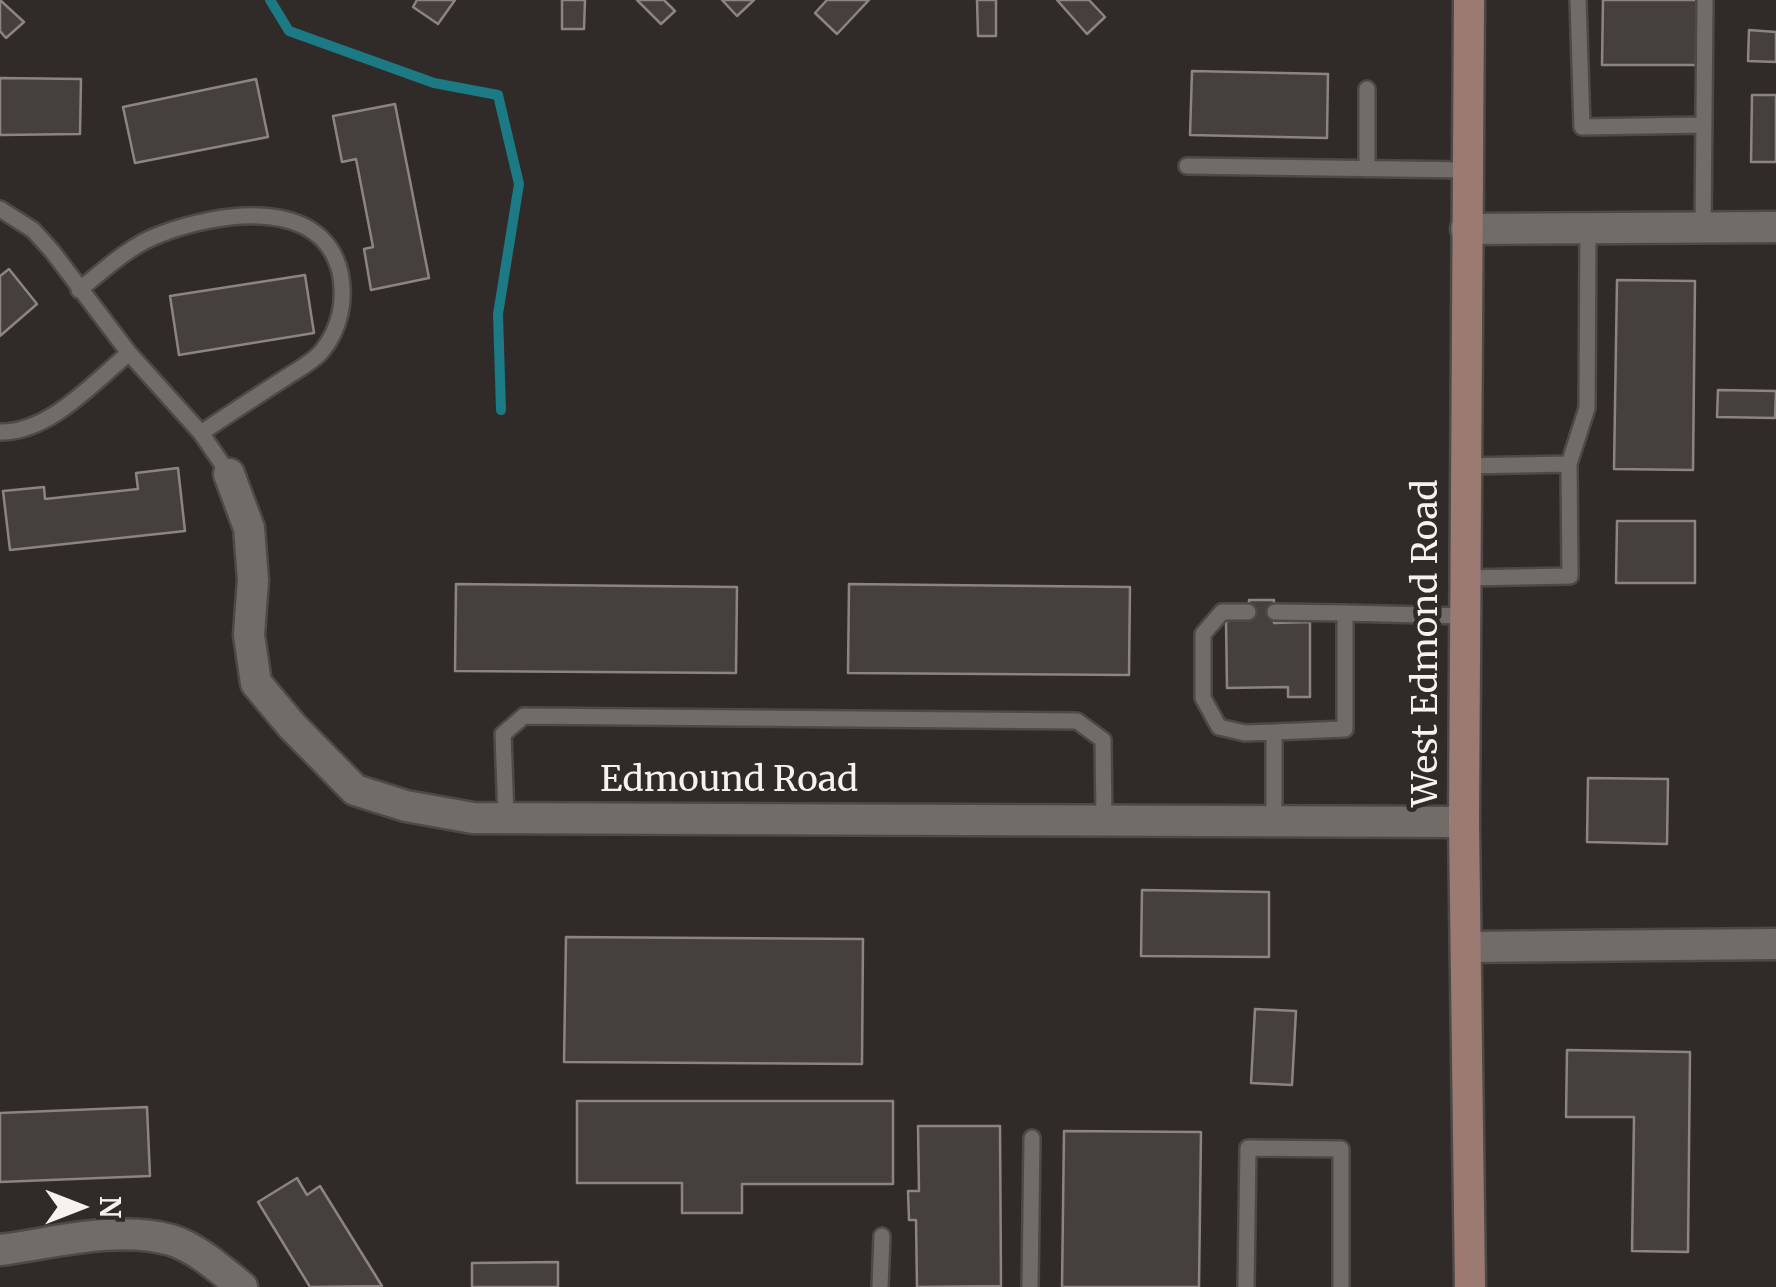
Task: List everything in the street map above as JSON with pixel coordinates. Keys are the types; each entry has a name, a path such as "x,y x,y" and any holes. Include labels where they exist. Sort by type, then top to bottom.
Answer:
{"main road":[{"name":"West Edmond Road","path":"1468,0 1464,822 1470,1287"}],"street":[{"path":"1466,228 1776,227"},
{"name":"Edmound Road","path":"229,474 248,528 252,580 248,635 256,683 355,790 406,806 473,818 1464,822"},
{"path":"1467,948 1776,944"},
{"path":"0,1250 136,1234 174,1241 208,1260 242,1287"}],"lane":[{"path":"1578,0 1582,127 1704,125"},
{"path":"1703,228 1705,0"},
{"path":"1367,88 1367,170"},
{"path":"1187,166 1466,170"},
{"path":"0,209 34,230 128,353 201,433 229,474"},
{"path":"79,290 129,250 160,234 231,215 278,216 310,230 336,258 344,290 337,328 320,355 201,433"},
{"path":"1465,578 1570,576 1568,464 1587,408 1588,228"},
{"path":"0,432 12,432 58,412 128,353"},
{"path":"1465,466 1568,464"},
{"path":"1248,612 1222,612 1204,634 1204,698 1219,727 1245,733 1345,729 1345,614"},
{"path":"1275,612 1465,616"},
{"path":"506,818 503,734 524,716 1077,721 1103,740 1104,820"},
{"path":"1274,732 1274,821"},
{"path":"1030,1287 1032,1138"},
{"path":"1246,1287 1248,1148 1341,1149 1341,1287"},
{"path":"880,1287 882,1236"}],"building":[{"path":"0,0 24,22 6,38 0,31"},
{"path":"417,0 455,0 438,24 413,7"},
{"path":"562,0 585,0 584,29 562,29"},
{"path":"637,0 664,0 675,11 661,24"},
{"path":"722,0 754,0 737,16"},
{"path":"827,0 869,0 837,34 815,13"},
{"path":"977,0 996,0 996,36 978,36"},
{"path":"1057,0 1089,0 1105,17 1087,34"},
{"path":"1603,0 1697,0 1696,65 1602,65"},
{"path":"1749,30 1776,32 1776,62 1748,61"},
{"path":"1192,71 1328,74 1327,138 1190,135"},
{"path":"0,78 81,79 80,134 0,135"},
{"path":"256,79 268,137 135,163 123,107"},
{"path":"1752,95 1776,95 1776,162 1751,162"},
{"path":"395,104 429,278 371,290 364,249 373,247 356,159 342,162 333,116"},
{"path":"9,269 37,304 0,336 0,276"},
{"path":"305,275 314,333 179,355 170,296"},
{"path":"1617,280 1695,281 1693,470 1614,469"},
{"path":"1718,390 1776,391 1775,418 1717,417"},
{"path":"178,468 185,531 10,550 3,491 44,487 45,499 138,489 136,473"},
{"path":"1617,521 1695,521 1695,583 1616,583"},
{"path":"456,584 737,587 736,673 455,671"},
{"path":"849,584 1130,587 1129,675 848,673"},
{"path":"1249,600 1274,600 1274,623 1310,622 1310,697 1288,697 1288,687 1227,688 1226,621 1249,620"},
{"path":"1588,778 1668,779 1667,844 1587,842"},
{"path":"1142,890 1269,892 1269,957 1141,956"},
{"path":"566,937 863,939 862,1064 564,1062"},
{"path":"1255,1009 1296,1011 1292,1085 1251,1083"},
{"path":"1567,1050 1690,1052 1688,1252 1632,1251 1634,1117 1566,1117"},
{"path":"577,1101 893,1101 893,1184 742,1184 742,1213 682,1213 682,1183 577,1183"},
{"path":"147,1107 150,1176 0,1182 0,1113"},
{"path":"918,1126 1000,1126 1001,1286 917,1287 916,1220 909,1220 908,1191 919,1191"},
{"path":"1064,1131 1201,1132 1199,1287 1062,1287"},
{"path":"297,1178 307,1195 320,1186 382,1286 310,1287 258,1202"},
{"path":"558,1262 558,1287 472,1287 472,1263"}],"waterway":[{"path":"270,0 289,31 434,83 498,95 519,184 498,314 501,410"}]}
